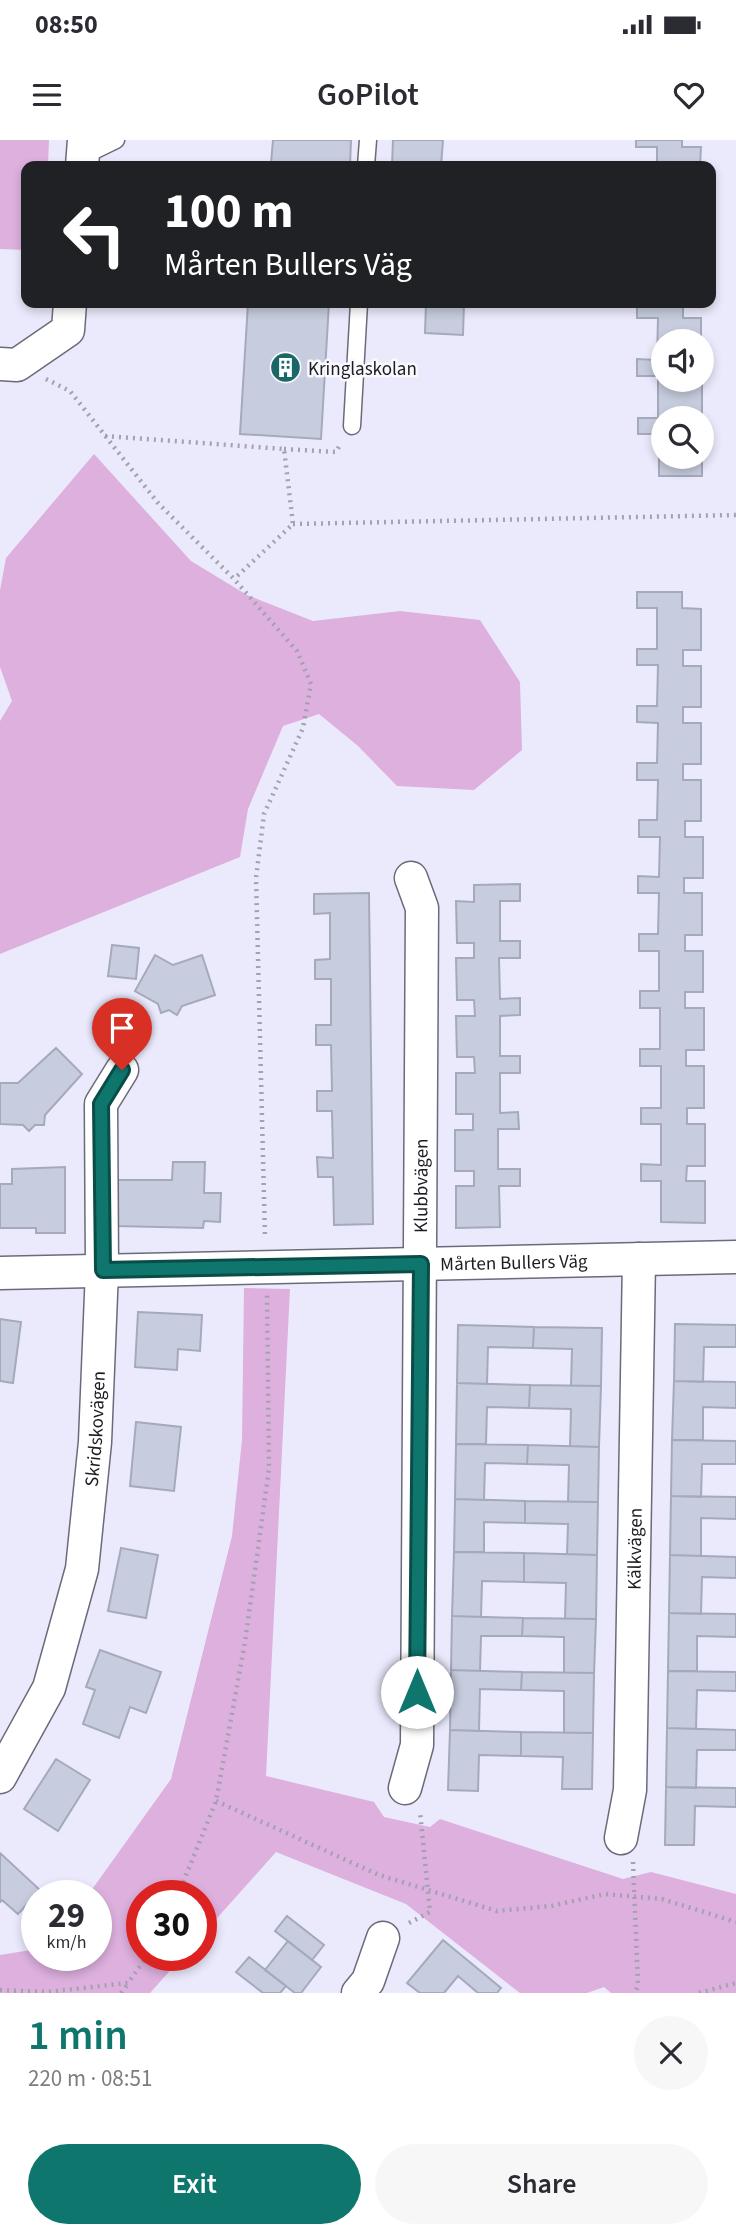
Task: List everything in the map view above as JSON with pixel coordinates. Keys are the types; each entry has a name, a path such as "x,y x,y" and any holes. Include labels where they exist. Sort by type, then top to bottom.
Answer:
{"street":[{"path":"8,365 68,330 70,308"},
{"name":"Klubbvägen","path":"405,1788 417,1745 421,1264 422,908 411,878"},
{"name":"Skridskovägen","path":"0,1777 49,1688 82,1569 95,1442 103,1270 101,1104 122,1070"},
{"name":"Mårten Bullers Väg","path":"0,1273 736,1257"},
{"name":"Kälkvägen","path":"621,1838 630,1790 639,1259"},
{"path":"358,1993 368,1981 383,1938"}],"lane":[{"path":"83,154 116,140"},
{"path":"366,161 368,140"},
{"path":"352,426 359,308"}],"path":[{"path":"8,365 71,391 158,503 234,579 297,651 311,684 303,728 264,814 256,878 270,1374 269,1469 245,1642 216,1801 184,1880"},
{"path":"104,436 336,452 352,426"},
{"path":"284,449 293,524"},
{"path":"234,579 293,524 736,515"},
{"path":"383,1938 430,1912 419,1807 405,1788"},
{"path":"216,1801 379,1875 498,1911 551,1906 605,1894 662,1899 736,1922"},
{"path":"621,1838 632,1850 638,1985 635,1993"},
{"path":"121,1993 137,1971"},
{"path":"0,1990 47,1992 128,1983"},
{"path":"699,1993 736,1983"}],"shaded area":[{"path":"0,140 49,140 48,161 21,161 21,250 0,249"},
{"path":"94,454 191,561 247,595 313,621 400,611 480,620 520,682 522,750 474,790 397,786 358,746 319,714 283,726 248,809 240,857 0,954 0,721 12,701 0,667 0,590 6,558"},
{"path":"244,1288 290,1289 266,1776 374,1802 384,1817 430,1827 440,1819 623,1879 651,1872 736,1894 736,1993 611,1993 604,1987 587,1993 520,1993 406,1904 276,1852 217,1918 217,1880 126,1880 126,1971 170,1971 150,1993 0,1993 0,1955 21,1952 21,1971 112,1971 112,1880 99,1880 171,1779 232,1536 242,1440"}],"building":[{"path":"273,140 351,140 350,161 271,161"},
{"path":"393,140 443,140 441,161 392,161"},
{"path":"636,140 682,140 682,147 701,147 700,161 657,161 657,147 636,147"},
{"name":"Kringlaskolan","path":"248,308 329,308 321,439 240,434"},
{"path":"426,308 464,308 463,335 425,333"},
{"path":"637,308 683,308 683,318 701,318 701,329 658,329 658,318 637,318"},
{"path":"637,359 651,360 651,376 637,376"},
{"path":"658,392 702,392 702,406 658,406"},
{"path":"638,418 651,418 651,434 638,434"},
{"path":"659,469 702,469 702,476 659,476"},
{"path":"637,592 682,592 682,608 701,609 701,650 683,650 683,666 701,666 701,707 683,707 683,723 701,723 701,764 683,764 683,780 701,780 701,821 685,821 685,837 703,837 703,878 684,878 684,893 702,893 702,935 685,935 685,951 703,951 703,992 685,992 685,1008 704,1008 704,1050 686,1050 686,1066 704,1066 704,1108 687,1108 687,1124 705,1124 705,1166 687,1166 686,1181 705,1181 705,1223 661,1222 661,1181 641,1181 641,1164 661,1165 661,1124 641,1124 641,1108 661,1108 661,1066 640,1066 640,1049 660,1049 660,1008 640,1008 640,991 659,991 659,951 639,951 639,934 658,934 659,893 638,893 638,876 659,877 660,837 639,837 639,820 657,820 658,780 637,780 637,763 657,763 658,723 637,722 637,706 657,706 658,665 637,665 637,649 657,649 657,608 637,608"},
{"path":"520,884 520,901 500,901 500,941 520,941 520,958 499,958 500,999 520,998 520,1015 500,1016 500,1056 520,1056 520,1073 500,1073 500,1113 518,1112 519,1129 498,1129 498,1169 520,1169 520,1186 499,1186 500,1227 456,1228 456,1186 474,1186 474,1171 455,1171 455,1130 473,1130 473,1114 456,1114 456,1073 475,1073 474,1057 457,1057 456,1016 475,1016 474,1000 457,1000 456,958 474,958 474,943 457,943 456,901 474,902 474,885"},
{"path":"369,893 373,1224 334,1225 333,1177 318,1177 317,1157 333,1158 332,1111 317,1111 317,1091 332,1091 331,1045 316,1045 316,1025 331,1025 331,979 315,979 315,960 330,959 330,913 314,914 314,894"},
{"path":"112,945 139,948 136,979 108,976"},
{"path":"155,955 173,965 202,955 215,995 182,1006 177,1015 169,1010 161,1013 158,1004 135,991"},
{"path":"56,1048 82,1074 45,1115 44,1125 35,1125 29,1131 23,1125 0,1124 0,1083 18,1083"},
{"path":"173,1162 205,1162 204,1193 221,1193 220,1222 204,1221 203,1228 115,1226 115,1180 172,1180"},
{"path":"65,1167 65,1233 36,1233 36,1228 0,1228 0,1184 12,1184 12,1169"},
{"path":"138,1312 202,1315 200,1351 178,1349 177,1370 135,1367"},
{"path":"0,1319 21,1322 13,1383 0,1381"},
{"path":"675,1324 736,1325 736,1347 704,1347 703,1382 674,1381"},
{"path":"458,1325 534,1327 533,1348 488,1347 487,1384 457,1383"},
{"path":"534,1327 602,1328 601,1386 571,1386 572,1349 533,1348"},
{"path":"674,1381 736,1382 736,1408 703,1407 703,1440 672,1440"},
{"path":"457,1383 530,1385 529,1408 487,1407 486,1444 456,1444"},
{"path":"530,1385 601,1386 599,1447 570,1446 571,1409 529,1408"},
{"path":"136,1422 181,1427 174,1491 130,1486"},
{"path":"672,1440 736,1441 736,1464 702,1464 701,1497 671,1496"},
{"path":"456,1444 528,1445 527,1464 485,1463 484,1500 455,1499"},
{"path":"528,1445 599,1447 598,1502 568,1502 569,1465 527,1464"},
{"path":"671,1496 736,1497 736,1519 701,1518 701,1556 670,1555"},
{"path":"455,1499 525,1501 525,1523 484,1522 484,1552 454,1552"},
{"path":"525,1501 598,1502 597,1555 567,1554 568,1524 525,1523"},
{"path":"121,1548 158,1555 146,1618 108,1611"},
{"path":"454,1552 524,1553 524,1582 482,1581 481,1617 452,1616"},
{"path":"524,1553 597,1555 596,1619 565,1619 566,1583 524,1582"},
{"path":"670,1555 736,1557 736,1578 702,1577 701,1614 669,1613"},
{"path":"669,1613 736,1614 736,1637 697,1636 697,1671 668,1671"},
{"path":"452,1616 523,1618 522,1636 481,1636 480,1671 451,1670"},
{"path":"523,1618 596,1619 594,1673 564,1673 564,1637 522,1636"},
{"path":"100,1650 161,1672 146,1713 130,1707 119,1738 83,1724 95,1690 86,1687"},
{"path":"451,1670 522,1672 521,1690 480,1689 479,1731 450,1730"},
{"path":"668,1671 736,1672 736,1691 697,1690 696,1729 667,1728"},
{"path":"522,1672 594,1673 593,1733 564,1733 564,1691 521,1690"},
{"path":"667,1728 736,1730 736,1750 697,1750 696,1788 666,1787"},
{"path":"450,1730 521,1732 521,1756 479,1755 478,1791 448,1790"},
{"path":"521,1732 593,1733 592,1789 562,1789 563,1757 521,1756"},
{"path":"56,1759 90,1780 58,1831 24,1809"},
{"path":"666,1787 736,1788 736,1807 695,1806 694,1845 665,1845"},
{"path":"0,1853 29,1880 21,1880 21,1911 18,1914 2,1900 0,1902"},
{"path":"287,1916 324,1945 312,1960 275,1931"},
{"path":"443,1940 501,1988 497,1993 478,1993 458,1976 444,1993 420,1993 407,1983"},
{"path":"288,1941 321,1967 301,1993 295,1993 265,1970"},
{"path":"249,1957 286,1986 280,1993 263,1993 236,1972"}],"place":[{"name":"Kringlaskolan","path":"285,368"}],"route":[{"path":"122,1070 101,1104 103,1270 421,1264 417,1692"}]}
